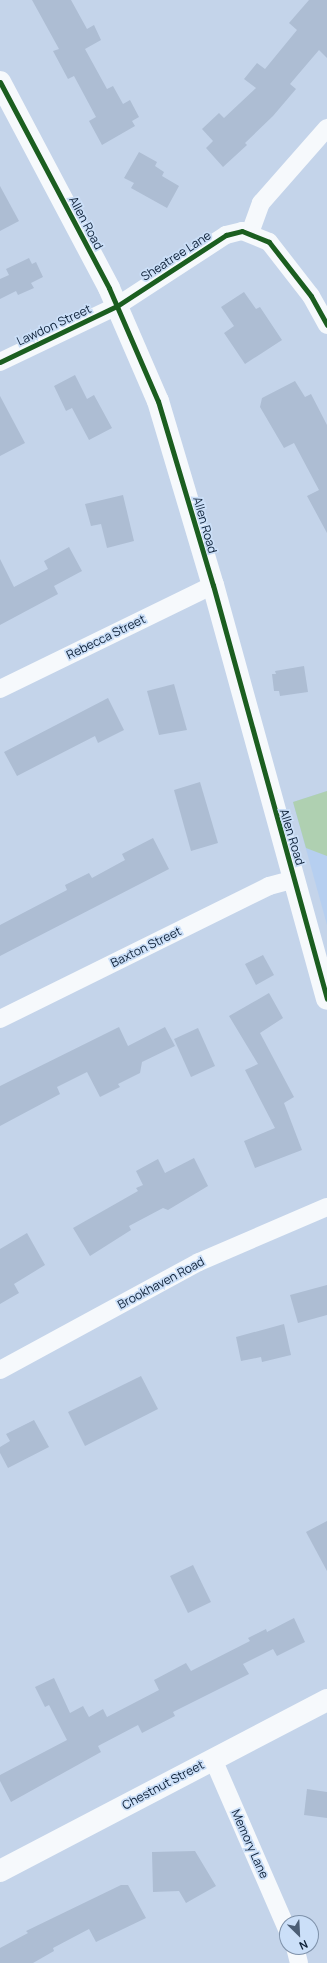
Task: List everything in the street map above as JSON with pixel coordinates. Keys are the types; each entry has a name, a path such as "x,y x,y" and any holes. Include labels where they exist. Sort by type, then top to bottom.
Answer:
{"street":[{"name":"Allen Road","path":"0,82 117,306 158,401 213,585 327,999"},
{"path":"327,128 261,203 250,233 269,242 311,296 327,325"},
{"name":"Sheatree Lane","path":"117,306 226,235 242,231 250,233"},
{"name":"Lawdon Street","path":"0,362 117,306"},
{"name":"Rebecca Street","path":"0,689 213,585"},
{"name":"Baxton Street","path":"0,1019 269,886 294,879"},
{"name":"Brookhaven Road","path":"0,1370 199,1262 327,1207"},
{"name":"Chestnut Street","path":"0,1871 327,1700"},
{"name":"Memory Lane","path":"213,1759 281,1915"}],"shaded area":[{"path":"327,791 327,925 293,802"}],"green space":[{"path":"327,791 327,856 306,848 293,802"}],"building":[{"path":"32,0 71,0 87,29 94,25 101,40 85,49 107,89 113,86 123,104 130,100 139,117 132,121 135,126 102,145 89,121 96,117 74,76 68,79 53,51 59,49"},
{"path":"309,0 327,0 327,58 319,50 290,84 296,89 273,116 245,143 247,145 223,167 206,148 213,141 202,129 219,113 224,118 256,88 244,79 257,63 265,69 297,30 289,23"},
{"path":"139,152 157,162 155,166 164,172 162,176 179,186 167,208 131,188 134,183 124,178"},
{"path":"0,186 19,221 0,231"},
{"path":"29,258 32,264 36,262 43,277 31,283 34,288 18,295 16,291 0,299 0,279 9,275 6,269"},
{"path":"244,292 256,309 260,307 282,340 245,364 224,333 234,326 221,307"},
{"path":"75,375 87,399 94,395 112,428 89,440 72,408 66,411 54,386"},
{"path":"295,381 305,397 311,394 327,425 327,533 307,496 319,490 294,443 284,448 260,407 262,398"},
{"path":"0,396 25,443 0,456"},
{"path":"123,495 134,541 107,548 101,524 91,526 85,504"},
{"path":"69,547 82,571 54,586 58,594 0,625 0,559 14,587 48,569 44,561"},
{"path":"304,666 308,692 280,696 279,691 274,691 272,674 276,674 275,671"},
{"path":"174,684 187,730 159,735 147,691"},
{"path":"108,698 124,730 98,743 95,736 17,776 4,752"},
{"path":"200,782 218,843 191,851 174,790"},
{"path":"153,838 169,869 0,956 0,925 67,890 65,885 89,873 92,878 125,860 122,854"},
{"path":"263,955 274,975 256,985 245,964"},
{"path":"269,993 283,1018 260,1033 294,1097 284,1103 302,1150 255,1168 244,1141 275,1128 245,1070 258,1064 229,1016"},
{"path":"119,1027 128,1046 165,1027 175,1046 142,1062 140,1073 118,1084 120,1087 100,1097 87,1072 57,1087 60,1094 0,1126 0,1086"},
{"path":"198,1028 215,1066 191,1077 174,1039"},
{"path":"194,1158 208,1186 168,1210 163,1208 129,1226 131,1230 90,1256 73,1228 138,1191 136,1188 143,1185 136,1171 158,1159 165,1173"},
{"path":"27,1233 45,1265 14,1284 19,1293 0,1304 0,1249"},
{"path":"327,1285 327,1315 298,1323 290,1295"},
{"path":"284,1324 291,1355 262,1362 261,1357 241,1361 236,1337"},
{"path":"141,1376 158,1409 85,1446 68,1412"},
{"path":"34,1420 49,1447 8,1468 0,1453 0,1447 10,1441 6,1434"},
{"path":"327,1521 327,1571 306,1532"},
{"path":"193,1565 211,1602 188,1613 170,1576"},
{"path":"294,1618 305,1642 277,1656 273,1649 243,1664 249,1674 173,1712 175,1716 142,1733 138,1725 98,1746 101,1752 11,1802 0,1781 0,1775 67,1740 49,1705 45,1707 35,1687 54,1678 70,1713 83,1706 89,1717 103,1709 107,1717 159,1690 154,1680 186,1663 191,1671 250,1641 248,1638 266,1629 267,1632"},
{"path":"307,1789 327,1792 327,1818 304,1815"},
{"path":"195,1851 216,1886 186,1903 179,1891 153,1892 152,1852"},
{"path":"121,1885 128,1885 146,1918 96,1942 89,1929 53,1948 54,1951 33,1963 0,1963 0,1948 28,1933 26,1931"}],"cycle path":[{"path":"0,82 109,288 158,401 213,585 327,999"},
{"path":"0,362 117,306 226,235 242,231 269,242 311,296 327,325"}]}
